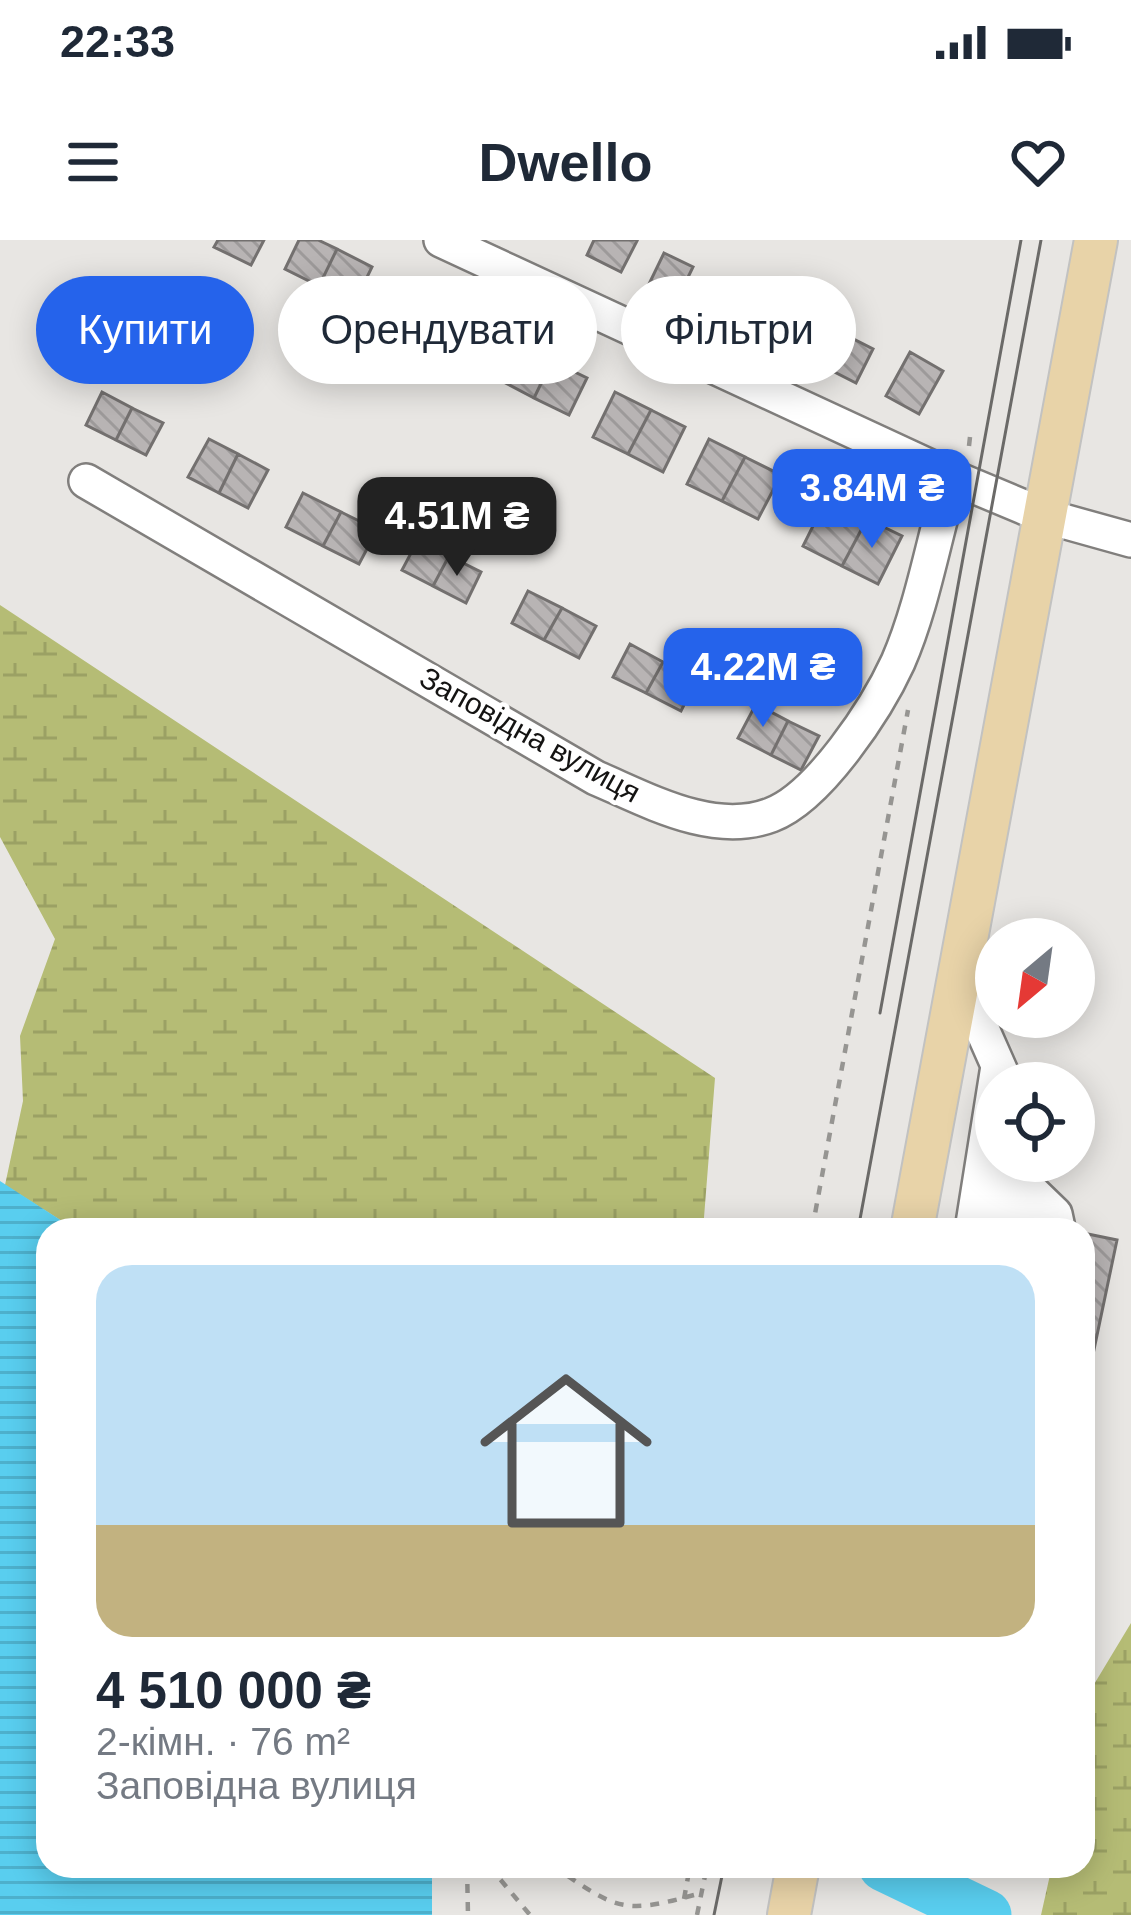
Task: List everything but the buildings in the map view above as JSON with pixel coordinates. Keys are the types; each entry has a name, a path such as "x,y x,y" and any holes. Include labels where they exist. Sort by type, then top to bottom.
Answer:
{"main road":[{"path":"915,1218 1096,240"},
{"path":"790,1911 796,1878"}],"street":[{"path":"441,240 952,477 1046,516 1131,540"},
{"name":"Заповідна вулиця","path":"86,481 596,778 682,814 728,820 770,816 825,775 898,662 952,477"},
{"path":"959,977 989,1062"},
{"path":"1003,1182 1012,1218"},
{"path":"1009,1182 1013,1218"},
{"path":"1031,1182 1054,1214 1038,1218"}],"path":[{"path":"969,446 971,428"},
{"path":"814,1218 910,704"},
{"path":"467,1878 468,1915"},
{"path":"499,1878 530,1915"},
{"path":"572,1878 620,1909 651,1910 701,1893"},
{"path":"684,1899 688,1878"},
{"path":"697,1915 704,1878"}],"green space":[{"path":"0,605 715,1078 704,1218 57,1218 5,1185 23,1101 20,1036 55,939 0,837"},
{"path":"1131,1623 1131,1915 1041,1915 1049,1878 1095,1878 1095,1683"}],"water":[{"path":"0,1181 57,1218 36,1218 36,1878 432,1878 432,1915 0,1915"}],"waterway":[{"path":"909,1878 986,1915"}],"tram line":[{"path":"880,1013 1021,240"},
{"path":"860,1218 1041,240"},
{"path":"714,1915 722,1878"}]}
